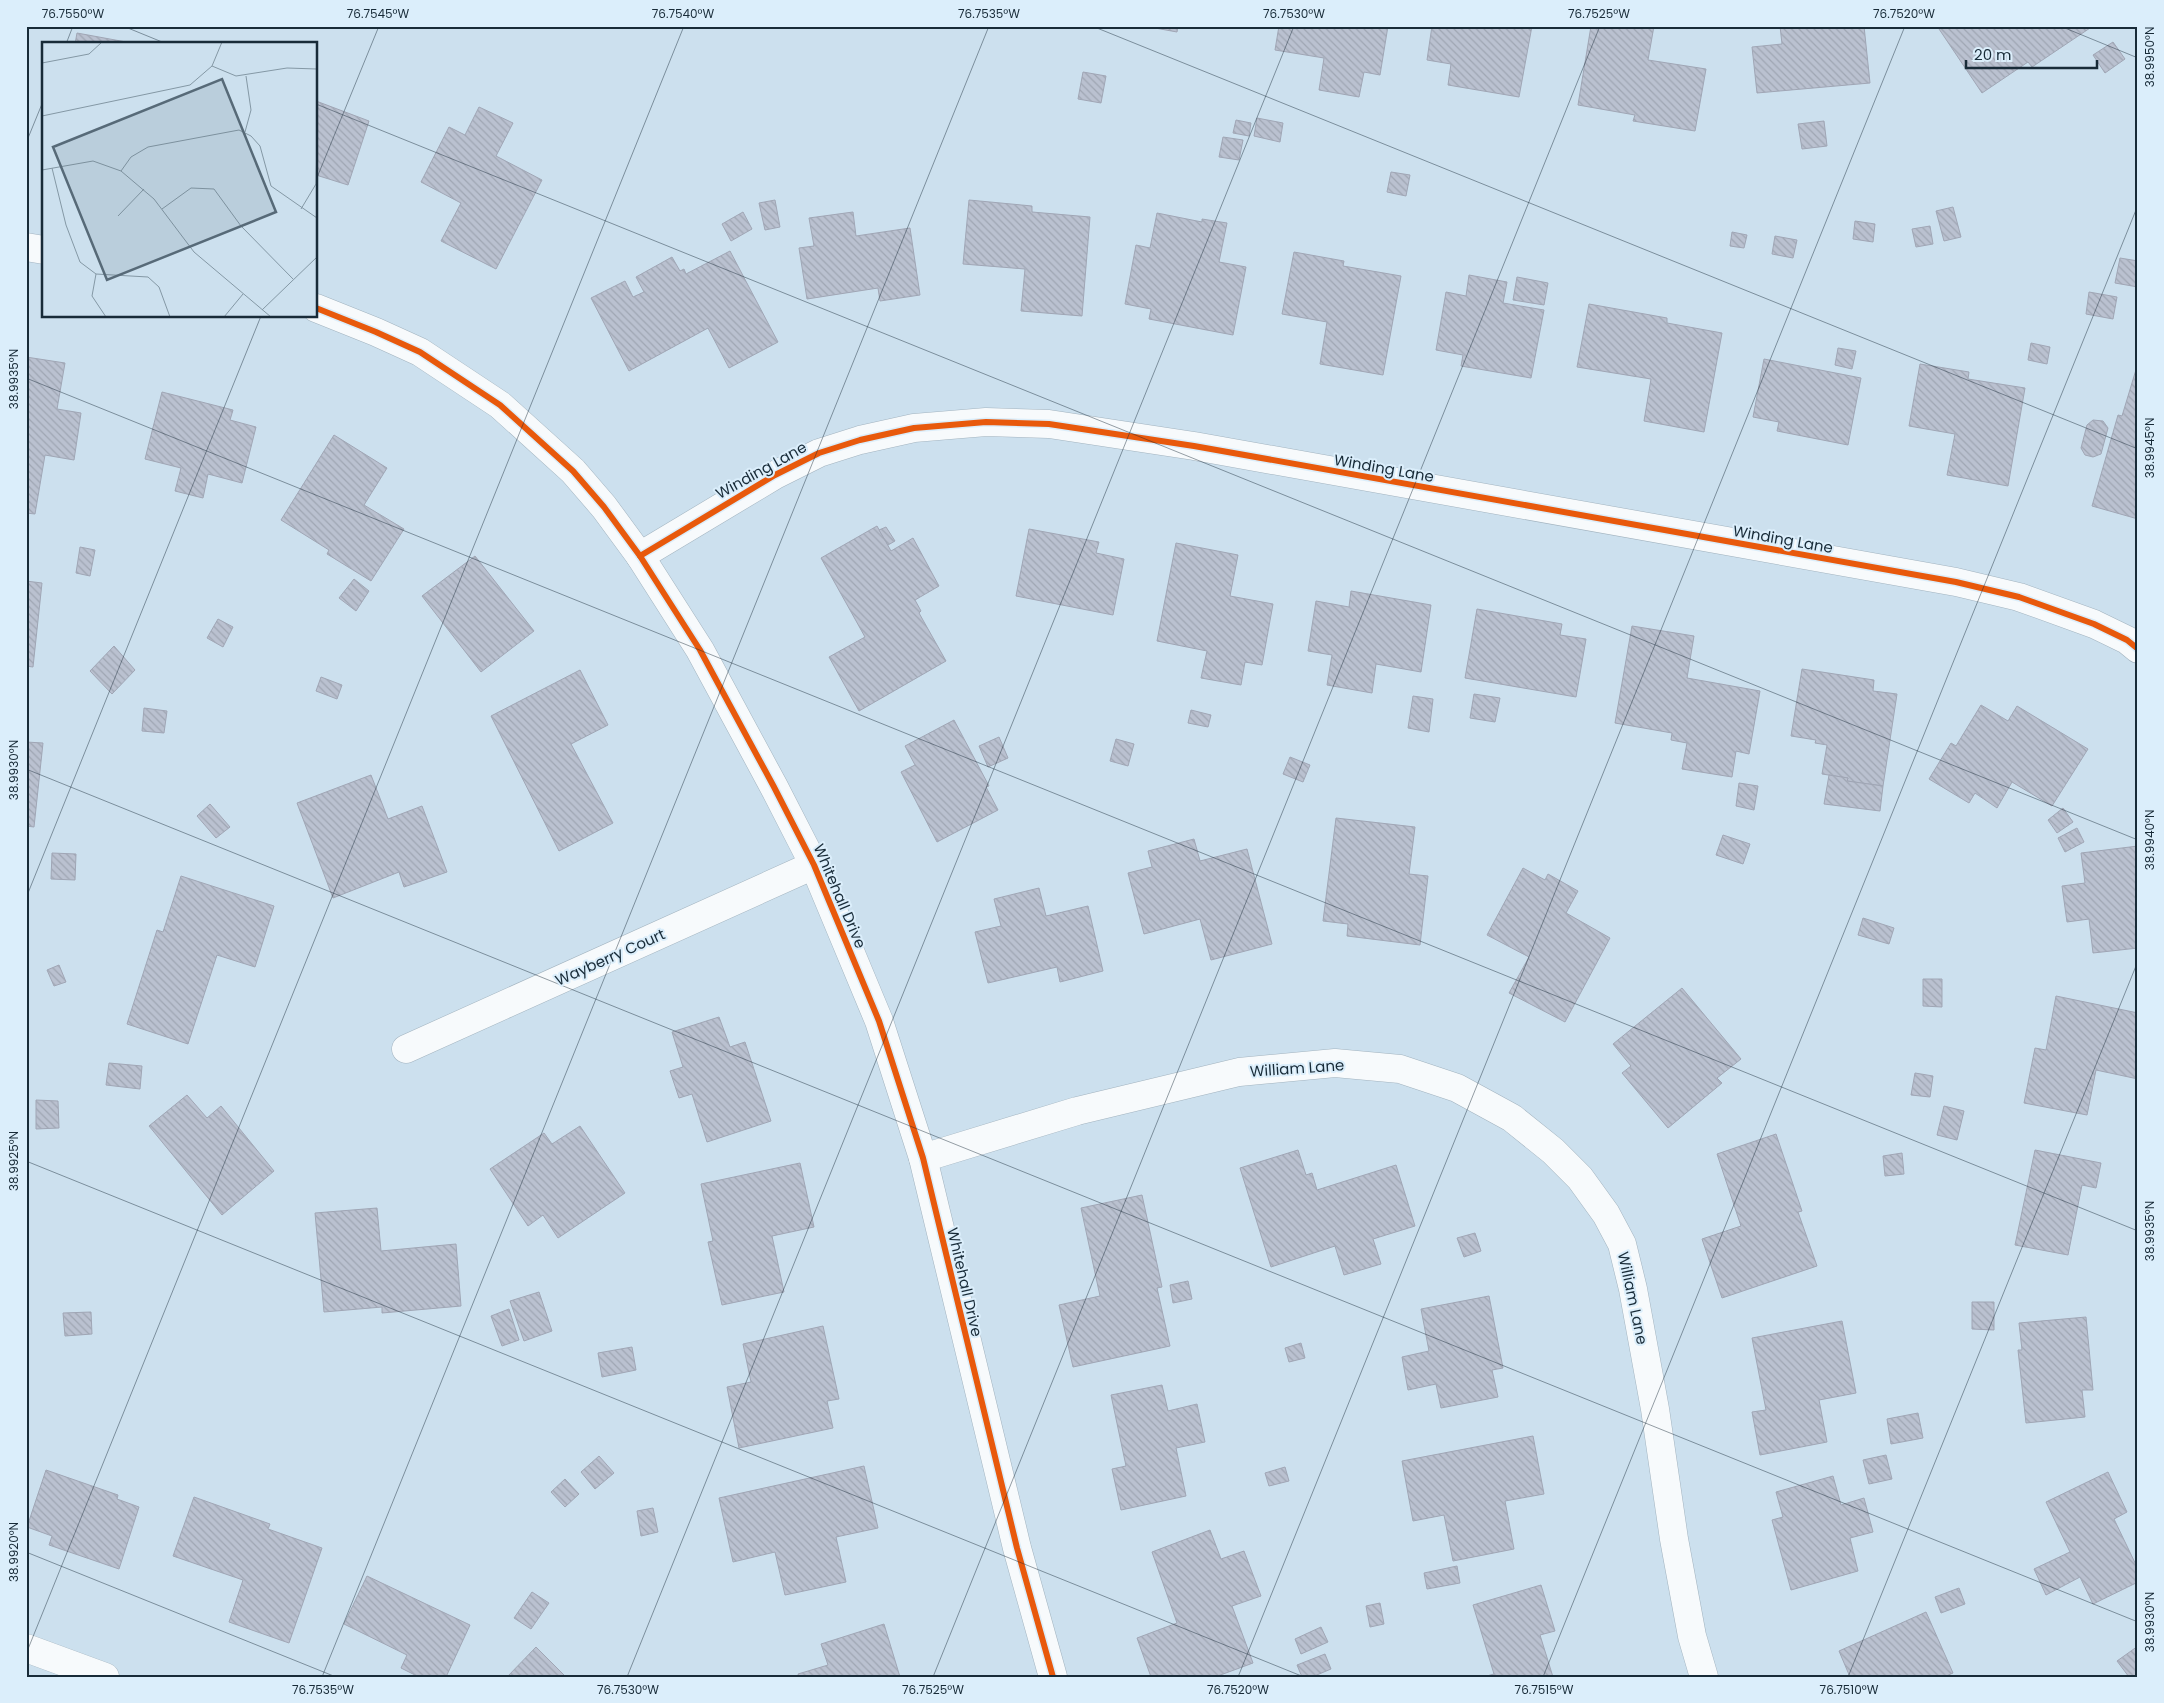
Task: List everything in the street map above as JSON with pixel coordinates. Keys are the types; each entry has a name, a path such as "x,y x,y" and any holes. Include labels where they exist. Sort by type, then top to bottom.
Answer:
{"street":[{"path":"26,247 42,250"},
{"name":"Whitehall Drive","path":"318,309 420,352 500,405 573,471 604,507 640,556 700,650 814,865 879,1022 923,1158 1017,1548 1053,1677"},
{"name":"Winding Lane","path":"640,556 775,475 819,453 860,440 914,428 986,422 1049,424 1194,446 1956,582 2019,597 2094,624 2127,640 2138,649"},
{"name":"Wayberry Court","path":"406,1050 814,865"},
{"name":"William Lane","path":"923,1158 1077,1111 1239,1072 1335,1062 1400,1069 1457,1088 1512,1118 1553,1151 1580,1178 1606,1214 1622,1244 1633,1289 1653,1400 1674,1539 1692,1636 1704,1677"},
{"path":"26,1648 105,1677"}],"building":[{"path":"1144,26 1178,26 1177,32"},
{"path":"1279,26 1388,26 1380,75 1364,72 1359,97 1319,90 1324,58 1275,50"},
{"path":"1432,26 1532,26 1519,97 1448,85 1451,64 1427,60"},
{"path":"1591,26 1654,26 1648,60 1706,69 1695,131 1633,121 1635,115 1578,105"},
{"path":"1780,26 1864,26 1870,83 1757,93 1752,47 1782,44"},
{"path":"1937,26 2093,26 2032,67 2028,62 1982,93"},
{"path":"77,33 126,42 75,42"},
{"path":"2113,42 2125,59 2105,73 2093,55"},
{"path":"1083,72 1106,76 1101,103 1078,99"},
{"path":"318,102 369,121 348,185 318,176"},
{"path":"479,107 513,123 496,156 542,180 496,269 441,241 461,203 421,182 449,127 465,135"},
{"path":"1257,118 1283,123 1280,142 1254,136"},
{"path":"1236,120 1251,123 1249,136 1233,133"},
{"path":"1824,121 1827,146 1802,149 1798,124"},
{"path":"1223,137 1243,140 1239,160 1219,157"},
{"path":"1391,172 1410,175 1406,196 1387,192"},
{"path":"775,200 780,227 765,230 759,203"},
{"path":"969,200 1032,206 1032,212 1090,217 1082,316 1021,311 1025,269 963,264"},
{"path":"1953,207 1961,237 1944,241 1936,211"},
{"path":"743,212 752,229 731,241 722,224"},
{"path":"853,212 856,236 910,228 920,295 880,301 878,288 807,299 799,248 814,246 809,218"},
{"path":"1157,213 1202,222 1202,219 1227,223 1219,262 1246,267 1233,335 1149,319 1151,309 1125,304 1136,245 1150,248"},
{"path":"1855,221 1875,224 1873,242 1853,239"},
{"path":"1930,226 1933,244 1916,247 1912,229"},
{"path":"1732,232 1747,235 1744,248 1730,246"},
{"path":"1775,236 1797,240 1793,258 1772,254"},
{"path":"730,251 778,342 729,368 708,328 629,371 591,298 625,281 633,297 644,292 636,277 672,257 680,271 684,269 686,274"},
{"path":"1294,252 1344,261 1343,266 1401,276 1383,375 1320,364 1327,322 1282,314"},
{"path":"2120,258 2138,261 2138,287 2115,283"},
{"path":"1469,275 1507,282 1503,303 1544,310 1531,378 1461,366 1463,355 1436,350 1446,292 1466,296"},
{"path":"1517,277 1548,283 1544,305 1513,300"},
{"path":"2089,292 2117,297 2113,319 2086,314"},
{"path":"1589,304 1667,318 1667,323 1722,333 1704,432 1644,421 1651,379 1577,367"},
{"path":"2031,343 2050,347 2047,364 2028,360"},
{"path":"1838,348 1856,351 1852,369 1835,365"},
{"path":"26,357 65,363 57,409 81,413 74,460 45,455 35,514 26,513"},
{"path":"1764,359 1861,378 1848,445 1777,431 1779,422 1753,417"},
{"path":"2138,363 2138,519 2092,506 2118,415 2122,416"},
{"path":"1920,364 1969,372 1968,379 2025,388 2008,486 1947,475 1955,434 1909,426"},
{"path":"162,392 233,410 230,420 256,427 242,483 208,474 203,498 175,491 181,468 145,459"},
{"path":"2093,420 2103,421 2108,428 2101,454 2093,457 2085,455 2081,448 2087,425"},
{"path":"334,435 387,468 364,505 404,529 371,581 327,554 329,550 281,520"},
{"path":"877,526 891,551 913,538 939,586 915,600 921,611 919,613 946,661 859,711 829,657 865,637 821,558"},
{"path":"886,527 895,541 888,545 879,530"},
{"path":"1029,529 1099,542 1096,553 1124,559 1113,615 1016,596"},
{"path":"1176,543 1238,555 1230,596 1273,604 1262,665 1245,662 1241,685 1201,678 1207,651 1157,641"},
{"path":"80,547 95,550 90,576 76,573"},
{"path":"475,556 534,631 481,672 422,596"},
{"path":"354,579 369,591 356,611 339,598"},
{"path":"26,581 42,583 33,667 26,666"},
{"path":"1351,591 1431,605 1421,672 1376,664 1372,693 1327,685 1332,655 1308,651 1316,601 1349,607"},
{"path":"1477,609 1562,624 1560,635 1586,639 1576,697 1465,678"},
{"path":"218,619 233,627 223,647 207,638"},
{"path":"1632,626 1694,636 1687,678 1760,691 1749,754 1736,751 1732,777 1682,769 1687,743 1671,740 1672,733 1615,723"},
{"path":"114,646 135,670 112,694 90,671"},
{"path":"1802,669 1874,680 1873,691 1897,694 1883,786 1847,781 1848,778 1822,774 1827,745 1815,743 1816,740 1791,736"},
{"path":"580,670 608,725 571,744 613,823 559,851 491,716"},
{"path":"321,677 342,685 337,699 316,691"},
{"path":"1474,694 1500,698 1495,722 1470,718"},
{"path":"1413,696 1433,699 1429,732 1408,728"},
{"path":"1981,705 2008,721 2017,706 2088,749 2052,806 2012,782 1997,808 1975,793 1969,803 1929,779 1951,743 1956,746"},
{"path":"144,708 167,711 164,733 142,731"},
{"path":"1191,710 1211,715 1208,727 1188,723"},
{"path":"954,720 989,786 986,787 998,810 937,842 901,772 915,765 905,746"},
{"path":"999,737 1008,758 988,767 979,746"},
{"path":"1116,739 1134,744 1128,766 1110,761"},
{"path":"26,742 43,743 34,827 26,826"},
{"path":"1290,757 1310,765 1303,782 1283,774"},
{"path":"371,775 388,819 422,806 447,872 404,887 399,872 333,898 297,803"},
{"path":"1829,775 1848,778 1847,781 1883,786 1880,811 1824,804"},
{"path":"1739,783 1758,786 1754,810 1736,806"},
{"path":"210,804 230,827 216,838 197,816"},
{"path":"2063,808 2073,822 2057,833 2048,820"},
{"path":"1336,818 1415,827 1409,874 1428,876 1420,945 1347,936 1348,924 1323,921"},
{"path":"2077,828 2084,842 2065,852 2058,838"},
{"path":"1723,835 1750,844 1743,864 1716,855"},
{"path":"1194,839 1200,861 1247,849 1272,944 1211,960 1200,919 1144,934 1128,873 1152,867 1148,851"},
{"path":"2138,846 2138,948 2093,953 2089,919 2067,922 2062,886 2085,883 2081,853"},
{"path":"52,853 76,854 75,880 51,879"},
{"path":"1523,868 1545,880 1548,874 1578,891 1566,913 1610,938 1565,1022 1509,993 1529,957 1487,935"},
{"path":"181,876 274,906 255,967 217,955 188,1044 127,1024 157,930 163,932"},
{"path":"1039,888 1046,916 1088,906 1103,971 1060,982 1057,967 988,983 975,932 1001,926 994,899"},
{"path":"1863,918 1894,928 1889,944 1858,935"},
{"path":"59,965 66,982 54,986 47,970"},
{"path":"1923,979 1942,979 1942,1007 1923,1006"},
{"path":"1682,988 1741,1059 1717,1078 1722,1083 1668,1128 1622,1073 1631,1066 1613,1044"},
{"path":"2056,996 2138,1013 2138,1079 2096,1070 2087,1115 2024,1103 2035,1048 2046,1050"},
{"path":"719,1017 730,1047 745,1042 771,1121 707,1142 692,1094 679,1098 670,1071 683,1067 672,1032"},
{"path":"109,1063 142,1066 140,1089 106,1085"},
{"path":"1915,1073 1933,1076 1930,1097 1911,1095"},
{"path":"187,1095 207,1118 221,1106 274,1171 222,1215 149,1126"},
{"path":"36,1100 58,1101 59,1128 36,1129"},
{"path":"1944,1106 1964,1111 1957,1140 1937,1135"},
{"path":"580,1126 625,1193 558,1238 543,1215 528,1226 490,1169 544,1133 552,1144"},
{"path":"1776,1134 1802,1211 1798,1212 1817,1266 1722,1298 1702,1239 1741,1226 1717,1154"},
{"path":"1298,1150 1306,1175 1312,1173 1317,1190 1396,1165 1415,1226 1373,1239 1381,1264 1344,1275 1335,1246 1271,1267 1240,1168"},
{"path":"2035,1150 2101,1163 2096,1188 2082,1185 2068,1255 2015,1245"},
{"path":"1902,1153 1904,1174 1885,1176 1883,1156"},
{"path":"800,1163 814,1227 772,1236 784,1292 722,1305 708,1242 713,1241 701,1184"},
{"path":"1142,1195 1162,1287 1157,1288 1170,1346 1073,1367 1059,1305 1100,1296 1081,1208"},
{"path":"377,1208 381,1251 456,1244 461,1306 382,1313 382,1307 324,1312 315,1213"},
{"path":"1475,1233 1481,1251 1464,1257 1457,1238"},
{"path":"1188,1281 1192,1299 1173,1303 1170,1285"},
{"path":"539,1292 552,1331 524,1341 510,1301"},
{"path":"1489,1296 1503,1368 1492,1370 1498,1397 1441,1408 1436,1384 1408,1390 1402,1357 1429,1351 1421,1309"},
{"path":"1972,1302 1994,1302 1994,1330 1972,1329"},
{"path":"509,1309 519,1340 502,1346 491,1316"},
{"path":"91,1312 92,1334 65,1336 63,1313"},
{"path":"2086,1317 2093,1390 2082,1390 2085,1417 2026,1423 2018,1350 2022,1350 2019,1323"},
{"path":"1842,1321 1856,1393 1819,1400 1827,1442 1760,1455 1752,1412 1766,1410 1752,1338"},
{"path":"823,1326 839,1399 827,1401 833,1428 739,1448 727,1387 751,1382 743,1344"},
{"path":"1301,1343 1305,1358 1289,1362 1285,1348"},
{"path":"632,1347 636,1370 602,1377 598,1353"},
{"path":"1162,1385 1168,1411 1197,1404 1205,1442 1176,1448 1186,1496 1121,1510 1112,1469 1126,1466 1111,1395"},
{"path":"1918,1413 1923,1438 1891,1444 1887,1419"},
{"path":"1533,1436 1544,1494 1505,1501 1514,1549 1453,1561 1444,1515 1413,1521 1402,1461"},
{"path":"1886,1455 1892,1479 1869,1484 1863,1460"},
{"path":"599,1456 614,1473 595,1489 581,1472"},
{"path":"864,1466 878,1528 836,1537 846,1582 785,1595 775,1552 733,1562 719,1498"},
{"path":"1285,1467 1289,1481 1269,1486 1265,1473"},
{"path":"46,1470 118,1495 117,1499 139,1507 119,1569 49,1545 52,1536 27,1527"},
{"path":"2108,1472 2127,1512 2114,1519 2138,1569 2138,1582 2093,1604 2080,1577 2046,1595 2034,1569 2070,1552 2046,1502"},
{"path":"1833,1476 1841,1505 1864,1498 1873,1532 1850,1538 1858,1571 1791,1590 1772,1520 1783,1517 1776,1492"},
{"path":"565,1479 579,1494 565,1507 551,1492"},
{"path":"194,1497 270,1524 268,1529 322,1548 289,1643 229,1622 243,1580 173,1556"},
{"path":"653,1508 658,1532 641,1536 637,1511"},
{"path":"1210,1530 1221,1559 1244,1551 1261,1596 1232,1606 1253,1663 1215,1677 1151,1677 1137,1638 1177,1623 1152,1552"},
{"path":"1457,1566 1460,1583 1427,1589 1424,1573"},
{"path":"367,1576 470,1625 446,1677 419,1677 401,1668 407,1655 344,1624"},
{"path":"1541,1585 1555,1631 1540,1635 1553,1677 1483,1677 1494,1674 1473,1605"},
{"path":"1959,1588 1965,1604 1941,1613 1935,1597"},
{"path":"532,1592 549,1603 531,1629 514,1618"},
{"path":"1380,1603 1384,1624 1370,1627 1366,1606"},
{"path":"1926,1612 1953,1673 1944,1677 1850,1677 1839,1651"},
{"path":"884,1624 900,1677 799,1677 798,1674 828,1665 821,1644"},
{"path":"1321,1627 1328,1642 1301,1654 1295,1639"},
{"path":"2138,1646 2138,1677 2129,1677 2117,1661"},
{"path":"536,1647 566,1677 507,1677"},
{"path":"1325,1654 1331,1669 1312,1677 1302,1677 1297,1665"}],"cycle path":[{"path":"318,309 420,352 500,405 573,471 604,507 640,556 700,650 774,787 814,865 879,1021 923,1158 1017,1548 1053,1677"},
{"path":"640,556 775,475 819,453 860,440 914,428 986,422 1049,424 1194,446 1956,582 2019,597 2094,624 2127,640 2138,649"}]}
